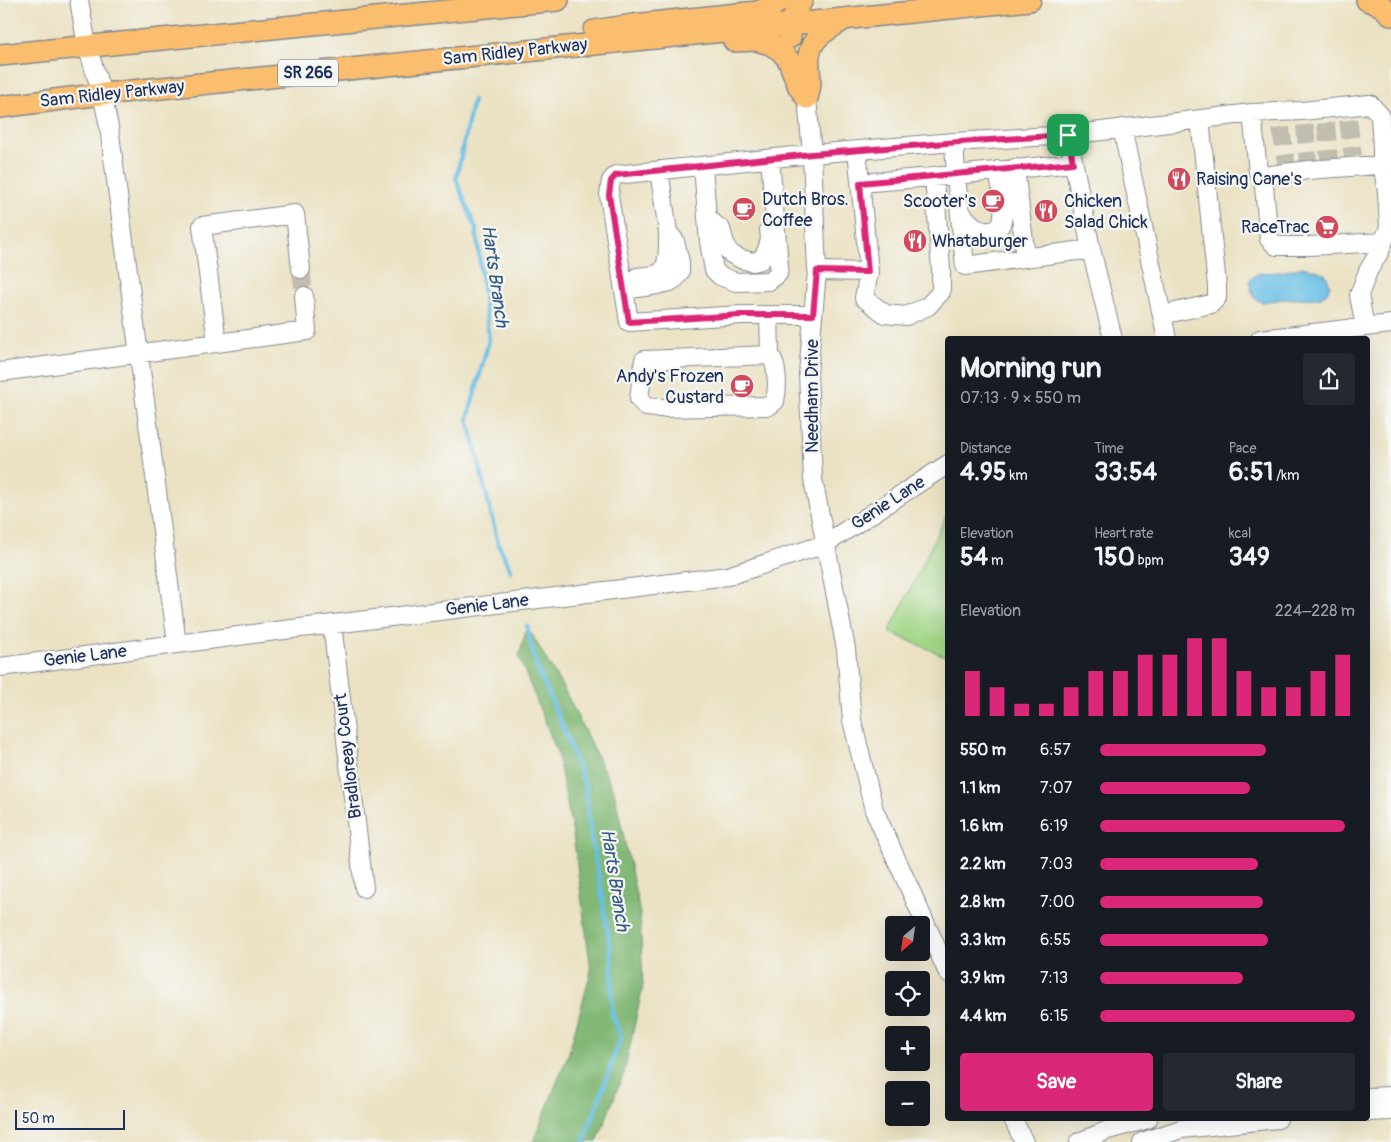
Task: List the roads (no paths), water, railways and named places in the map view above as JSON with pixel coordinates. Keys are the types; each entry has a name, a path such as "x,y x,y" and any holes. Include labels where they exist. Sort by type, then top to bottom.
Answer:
{"main road":[{"path":"0,55 558,0"},
{"path":"543,49 564,35 633,25 757,12 773,6 780,0"},
{"path":"793,72 790,40 792,24 797,8 802,0"},
{"name":"Sam Ridley Parkway","path":"0,106 1030,0"},
{"path":"1367,0 1382,6 1391,15"},
{"path":"807,98 811,87 808,62 811,45 824,31 846,18"},
{"path":"543,49 564,55 589,55 756,40 770,44 780,50 788,59 798,87 807,98"}],"street":[{"path":"80,0 87,46 102,94 109,127 177,644"},
{"name":"Needham Drive","path":"807,98 812,154 817,271 808,374 813,478 846,649 852,720 874,810 945,966"},
{"path":"813,315 741,315 629,322 609,195 611,181 616,175 659,170 857,150 1068,135 1252,113 1280,119 1304,118 1347,113 1370,104 1380,115 1382,148 1387,164 1390,228 1380,251 1368,271 1359,294 1365,327"},
{"path":"1252,113 1258,172 1263,176 1269,239 1276,246 1383,242"},
{"path":"1162,314 1210,304 1217,298 1200,119"},
{"path":"1122,128 1166,336"},
{"path":"1068,135 1112,336"},
{"path":"954,142 965,266 1092,249"},
{"path":"857,150 868,272 864,298 885,314 906,316 928,306 941,292 934,176"},
{"path":"703,166 709,242 714,270 720,276 736,282 769,281 778,274 779,266 770,159"},
{"path":"1263,176 1286,168 1329,163 1353,161 1387,164"},
{"path":"860,183 1073,163"},
{"path":"960,212 978,229 986,231 996,230 1003,217 1006,169"},
{"path":"1006,169 1026,258"},
{"path":"623,285 661,272 664,267 668,253 668,232 659,170"},
{"path":"707,218 721,228 726,247 731,254 753,262 761,260 770,240 764,194 772,182"},
{"path":"217,343 202,226 295,214 301,269"},
{"path":"817,271 868,272"},
{"path":"0,372 307,331 304,296"},
{"path":"769,315 770,355 775,361 777,393 775,401 769,406 657,408 646,407 639,399 644,360 770,355"},
{"path":"1286,336 1391,324"},
{"name":"Genie Lane","path":"0,667 728,576 825,544 945,466"},
{"name":"Bradloreay Court","path":"332,624 364,888"},
{"path":"1370,1097 1391,1096"},
{"path":"1370,1112 1391,1111"},
{"path":"1014,1121 1024,1142"},
{"path":"1079,1142 1108,1130 1141,1121"},
{"path":"1142,1142 1181,1129 1259,1121"}],"water":[{"path":"1302,267 1316,270 1326,275 1330,285 1327,293 1319,298 1262,302 1254,298 1249,281 1256,275"}],"waterway":[{"name":"Harts Branch","path":"473,100 456,179 476,229 489,340 468,418 498,543 511,571"},
{"name":"Harts Branch","path":"527,626 536,665 563,727 585,786 591,837 612,960 612,1014 621,1037 584,1142"}],"tunnel":[{"path":"1348,120 1353,156"},
{"path":"1326,123 1329,159"},
{"path":"1305,125 1308,161"},
{"path":"1281,128 1286,163"},
{"path":"301,269 304,296"}],"place":[{"name":"Raising Cane's","path":"1179,179"},
{"name":"Scooter's","path":"993,201"},
{"name":"Dutch Bros. Coffee","path":"744,209"},
{"name":"Chicken Salad Chick","path":"1046,211"},
{"name":"RaceTrac","path":"1327,227"},
{"name":"Whataburger","path":"915,241"},
{"name":"Andy's Frozen Custard","path":"742,386"}]}
